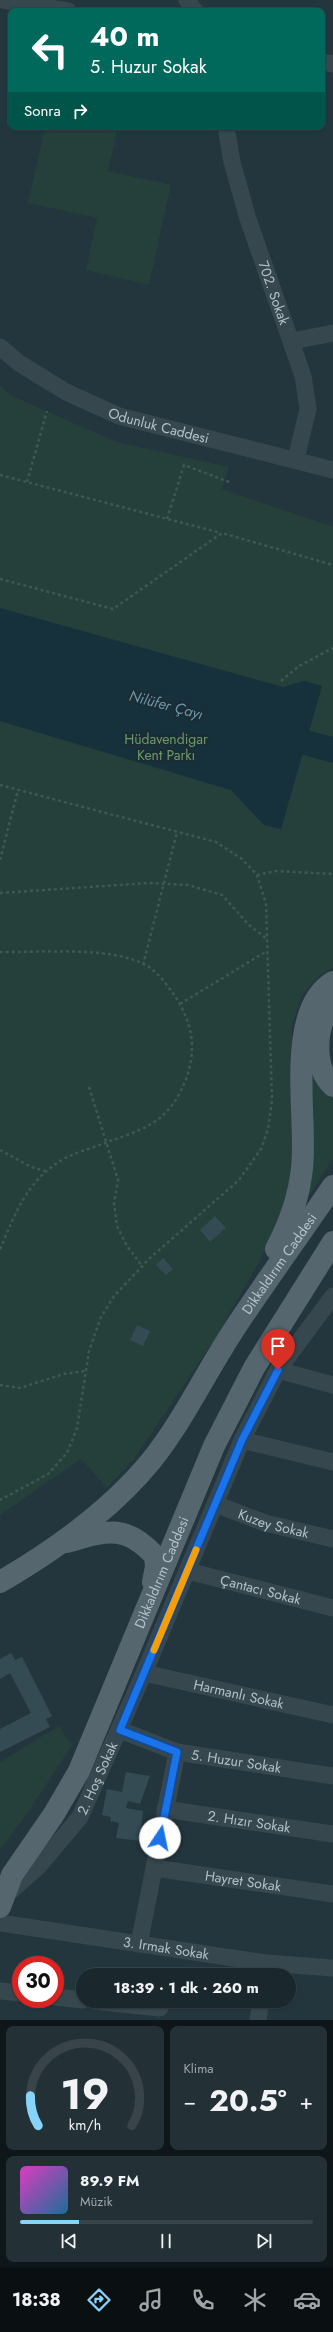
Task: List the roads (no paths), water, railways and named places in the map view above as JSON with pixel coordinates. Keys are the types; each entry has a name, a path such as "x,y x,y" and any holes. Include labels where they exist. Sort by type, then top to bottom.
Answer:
{"main road":[{"path":"232,1332 292,1216 302,1168 303,1053 305,1024 314,1003 326,986 333,982"},
{"path":"333,1004 325,1013 319,1032 319,1056 326,1080 333,1086"},
{"name":"Dikkaldırım Caddesi","path":"0,1582 61,1544 120,1495 151,1461 188,1407 232,1332 333,1186"},
{"name":"Dikkaldırım Caddesi","path":"1,1903 12,1875 27,1850 54,1814 79,1771 214,1446 254,1368 333,1242"},
{"path":"286,1318 333,1260"},
{"path":"61,1544 93,1535 118,1532 134,1537 154,1556 156,1567 148,1607"},
{"path":"0,1875 27,1850"}],"street":[{"path":"3,0 50,8"},
{"name":"702. Sokak","path":"227,130 232,162 248,220 292,341 303,376 308,409 296,459"},
{"path":"292,341 333,333"},
{"name":"Odunluk Caddesi","path":"0,347 19,363 66,392 119,416 296,459 333,470"},
{"name":"2. Hoş Sokak","path":"1,1903 38,1867 80,1817 120,1730 242,1440 278,1370 326,1316 333,1296"},
{"path":"278,1370 333,1385"},
{"path":"242,1440 333,1462"},
{"name":"Kuzey Sokak","path":"215,1504 265,1523 333,1539"},
{"name":"Çantacı Sokak","path":"188,1571 333,1608"},
{"name":"Harmanlı Sokak","path":"144,1674 333,1714"},
{"name":"5. Huzur Sokak","path":"120,1730 177,1752 333,1776"},
{"path":"138,1944 177,1752"},
{"name":"2. Hızır Sokak","path":"165,1809 333,1834"},
{"name":"Hayret Sokak","path":"154,1868 333,1894"},
{"name":"3. Irmak Sokak","path":"0,1924 138,1944 260,1968"},
{"name":"3. Irmak Sokak","path":"296,1969 333,1968"},
{"path":"0,1991 12,1992"},
{"path":"64,1998 76,1999"},
{"path":"145,2008 160,2010"},
{"path":"258,2020 260,2008"}],"water":[{"path":"0,608 283,687 304,681 322,686 281,829 264,825 231,790 0,721"}],"waterway":[{"name":"Nilüfer Çayı","path":"273,734 333,750"}],"park label":[{"name":"Hüdavendigar Kent Parkı","path":"166,748"}]}
